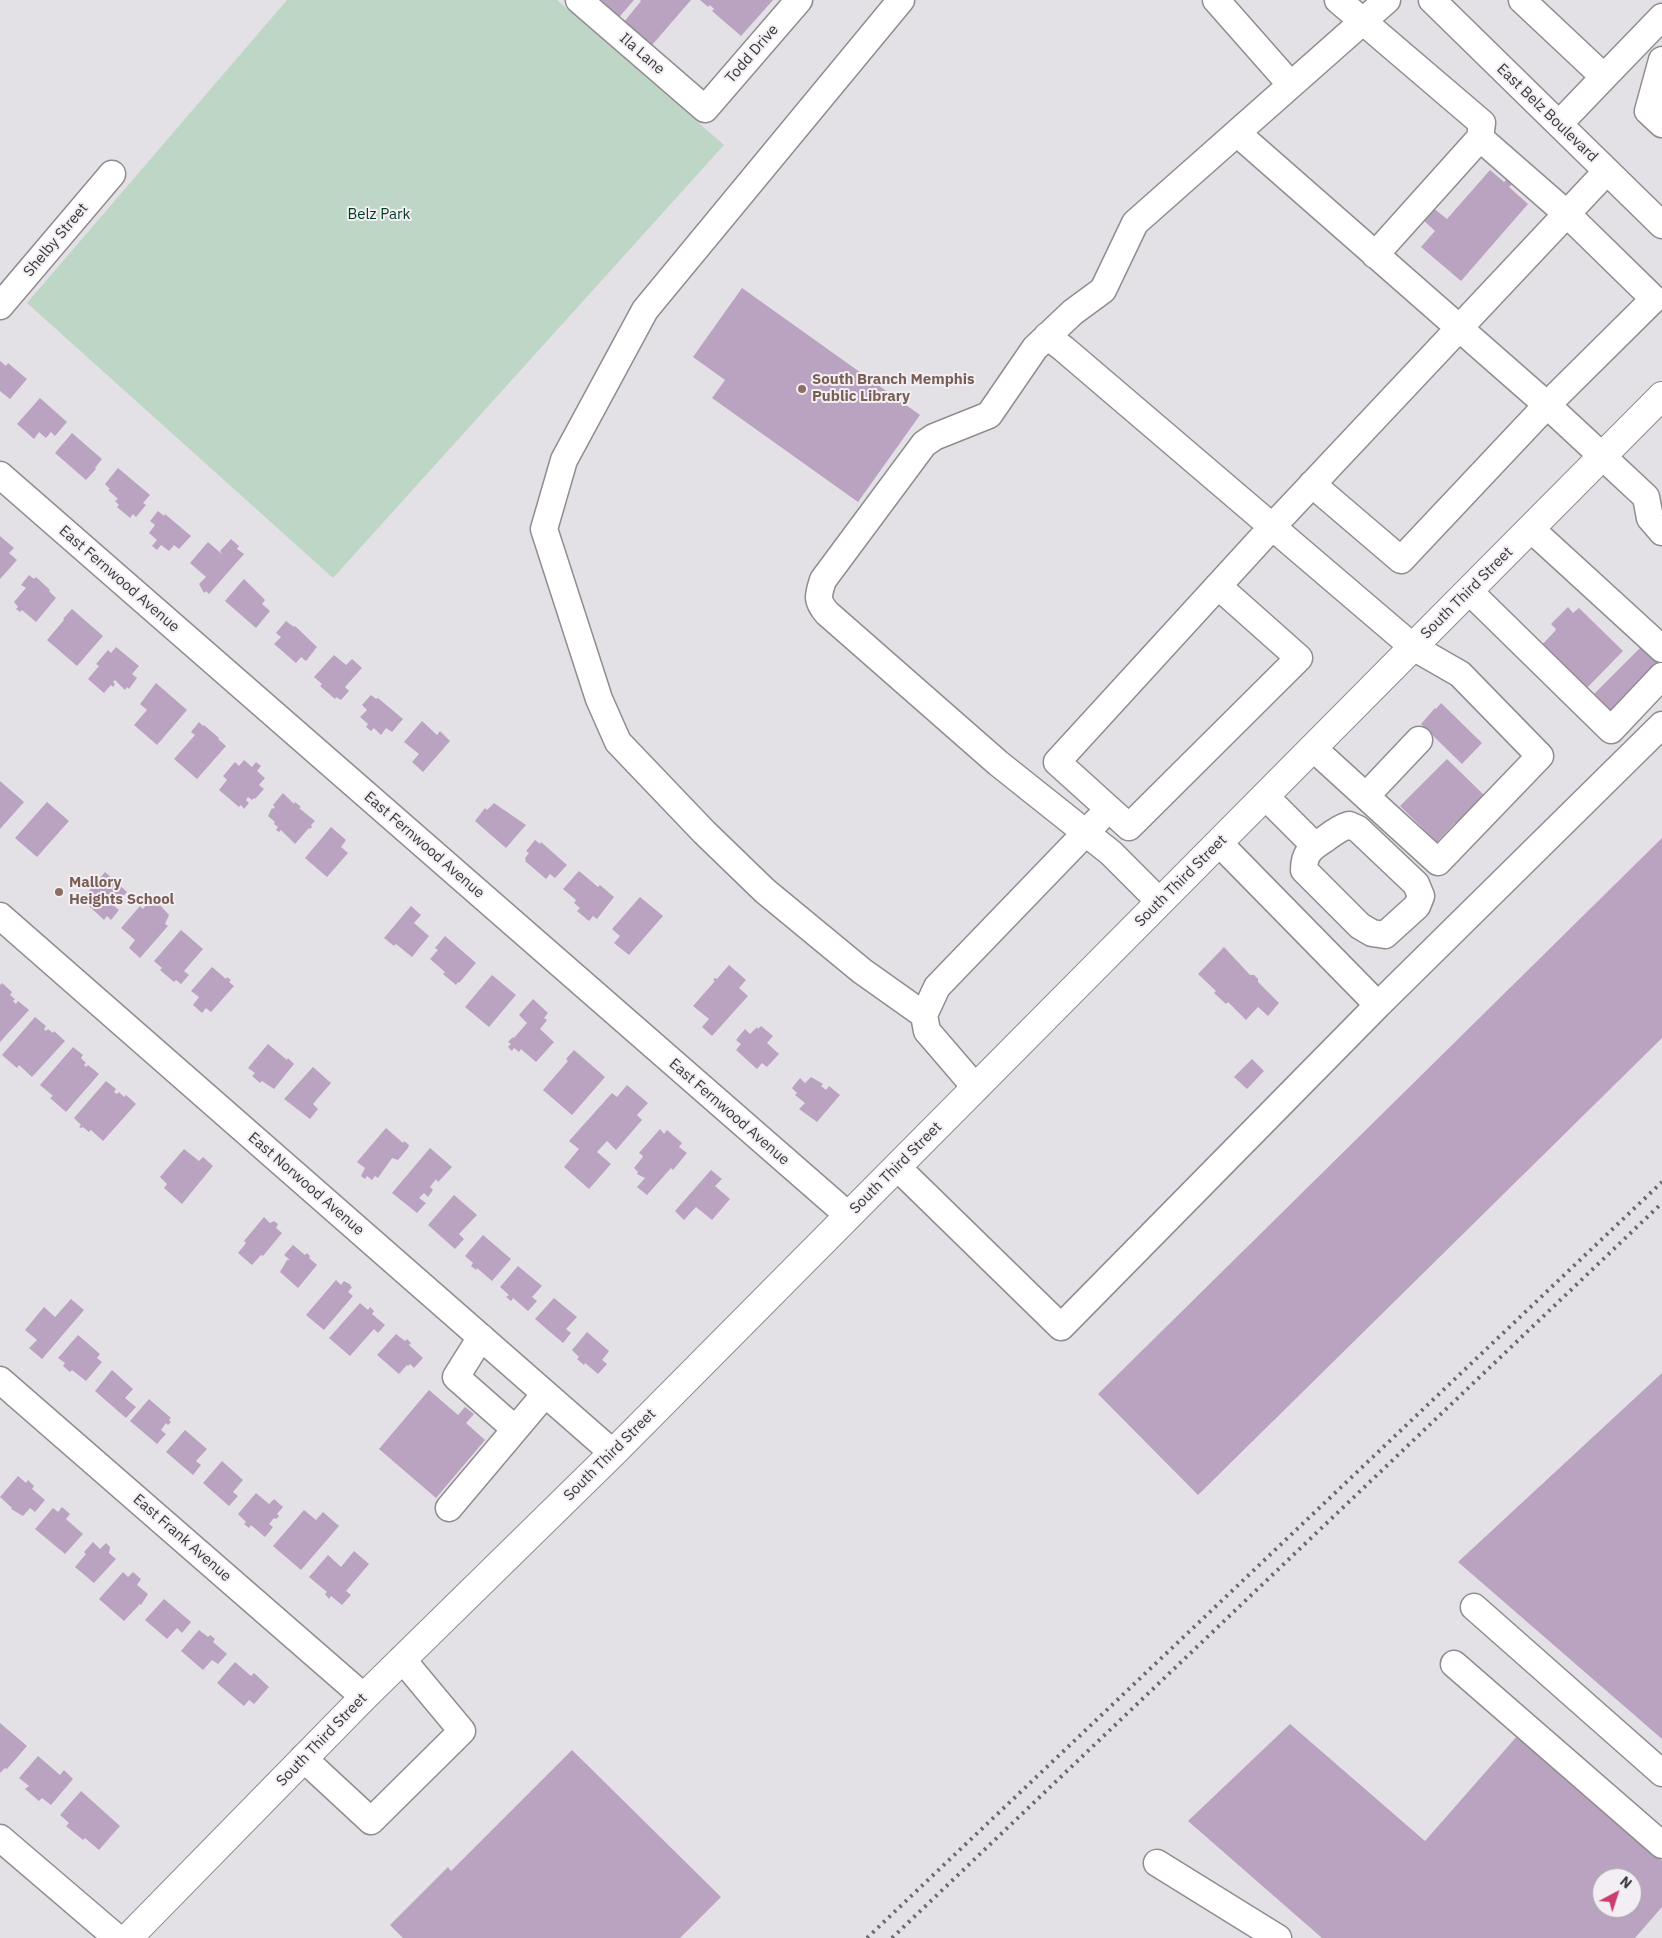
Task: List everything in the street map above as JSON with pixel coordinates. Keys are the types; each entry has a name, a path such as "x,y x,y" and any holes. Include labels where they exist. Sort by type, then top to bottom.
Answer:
{"main road":[{"name":"South Third Street","path":"128,1938 364,1696 613,1453 1662,396"}],"street":[{"name":"Ila Lane","path":"579,0 705,109"},
{"name":"Todd Drive","path":"705,109 799,0"},
{"path":"901,0 645,310 564,460 544,529 599,699 618,742 704,832 765,892 862,971 924,1015"},
{"path":"1216,0 1291,85"},
{"path":"1338,0 1482,123 1480,138 1375,255"},
{"path":"1160,902 1111,853 998,763 826,613 819,604 819,594 823,580 924,444 934,437 989,414 1035,348 1073,312 1103,290 1135,223 1387,0"},
{"name":"East Belz Boulevard","path":"1432,0 1662,225"},
{"path":"1522,0 1604,77"},
{"path":"1559,124 1662,16"},
{"path":"1662,60 1648,111 1662,124"},
{"path":"1237,133 1547,405 1602,456 1654,489 1650,518 1662,532"},
{"path":"1312,484 1401,560 1547,405 1654,299 1567,214 1480,138"},
{"path":"1218,586 1299,658 1129,827 1057,762 1218,586 1272,527 1312,484 1607,171"},
{"name":"Shelby Street","path":"0,306 112,174"},
{"path":"1047,336 1413,647 1460,674 1540,756 1438,862 1313,748"},
{"name":"East Fernwood Avenue","path":"0,475 848,1216"},
{"path":"1531,529 1662,649"},
{"path":"1469,591 1611,730 1662,676"},
{"path":"897,1168 1061,1327 1378,1005 1662,725"},
{"path":"1366,796 1419,740"},
{"path":"1265,796 1314,845"},
{"path":"976,1088 927,1031 924,1015 937,986 1108,808"},
{"path":"1348,824 1358,829 1416,884 1421,896 1417,906 1385,935 1372,933 1360,926 1304,870 1304,860 1314,845 1337,829 1348,824"},
{"path":"1219,843 1378,1005"},
{"name":"East Norwood Avenue","path":"0,916 613,1453"},
{"path":"481,1337 456,1377 515,1429"},
{"name":"East Frank Avenue","path":"0,1380 364,1696"},
{"path":"449,1508 545,1394"},
{"path":"1474,1607 1662,1773"},
{"path":"304,1758 371,1821 462,1732 402,1659"},
{"path":"1454,1664 1662,1846"},
{"path":"0,1838 117,1938"},
{"path":"1158,1863 1278,1938"}],"green space":[{"name":"Belz Park","path":"287,0 557,0 724,145 333,578 27,303"}],"building":[{"path":"598,0 634,0 614,23"},
{"path":"640,0 691,0 646,52 619,28"},
{"path":"700,0 773,0 741,36 712,11 714,9 710,5 708,7"},
{"path":"1490,170 1504,182 1507,179 1512,184 1509,187 1528,204 1461,281 1421,247 1435,231 1421,218 1432,207 1447,219"},
{"name":"South Branch Memphis Public Library","path":"742,288 920,415 858,502 712,398 725,380 693,357"},
{"path":"0,361 6,366 8,363 27,379 10,399 0,391"},
{"path":"40,398 67,422 55,436 51,432 46,438 39,432 34,439 17,424"},
{"path":"72,433 102,459 86,480 55,453"},
{"path":"118,468 150,495 143,503 146,505 136,517 133,514 130,518 117,507 119,505 115,501 118,499 108,490 110,489 105,484"},
{"path":"158,511 164,516 165,514 191,536 179,549 174,545 169,551 161,545 157,550 152,546 157,540 149,533 155,525 150,521"},
{"path":"0,536 14,548 9,553 17,560 0,579"},
{"path":"231,539 239,546 237,549 244,554 209,594 206,591 204,593 199,584 206,577 190,563 208,542 223,555 220,551"},
{"path":"29,575 34,579 36,577 56,598 36,622 22,610 20,612 16,609 18,607 14,602 26,588 21,585"},
{"path":"244,579 265,600 262,604 270,611 256,628 225,601"},
{"path":"1568,607 1573,613 1579,608 1623,651 1582,693 1538,649 1555,631 1556,629 1551,624"},
{"path":"72,609 103,636 77,666 47,640"},
{"path":"286,621 295,626 317,647 306,661 301,657 296,663 274,644 281,637 276,633"},
{"path":"1647,641 1662,656 1662,668 1614,718 1592,696"},
{"path":"116,647 139,666 132,674 137,678 129,689 127,687 125,690 115,680 113,687 111,685 104,693 88,679 99,666 96,664 108,650 111,653"},
{"path":"334,655 346,665 352,659 362,668 345,687 349,691 341,700 336,697 335,699 320,686 322,684 314,677"},
{"path":"156,683 187,710 157,745 134,725 147,710 140,704"},
{"path":"371,695 376,699 378,698 403,719 392,732 386,728 381,735 374,728 371,731 366,727 368,724 360,717 367,710 362,705"},
{"path":"1441,703 1482,743 1462,764 1421,724"},
{"path":"422,721 437,735 440,731 450,741 423,772 412,762 419,754 404,742"},
{"path":"199,722 226,746 197,779 174,759 195,735 191,732"},
{"path":"1447,759 1484,795 1460,819 1462,821 1457,826 1455,823 1437,842 1400,806"},
{"path":"244,760 252,767 256,762 261,766 257,771 265,778 259,785 264,789 255,799 252,800 248,797 246,800 249,803 244,809 219,790 227,780 223,776 235,762 239,766"},
{"path":"0,781 24,802 0,829"},
{"path":"283,793 315,821 311,825 312,827 295,844 281,830 279,832 276,830 278,827 268,816 272,808 275,807 273,805"},
{"path":"47,802 69,821 37,857 15,838"},
{"path":"494,803 526,825 506,848 475,821 485,808 487,810"},
{"path":"331,827 346,840 341,847 348,853 327,877 305,858"},
{"path":"1662,838 1662,1038 1198,1495 1098,1394"},
{"path":"535,840 540,844 541,842 567,865 555,878 550,874 546,879 525,861 529,853 526,851"},
{"path":"579,871 598,887 600,885 614,897 597,919 593,916 589,921 577,911 580,908 574,903 576,900 563,889"},
{"path":"105,872 127,892 114,906 119,910 111,920 107,916 104,920 89,906 91,903 84,897"},
{"path":"640,897 663,916 629,955 614,943 620,936 612,929"},
{"path":"151,900 157,906 159,904 169,915 165,924 168,926 140,958 129,948 135,940 121,928 140,906 143,909"},
{"path":"411,906 421,915 414,923 429,936 412,957 396,944 394,946 384,938"},
{"path":"181,930 203,949 184,971 189,975 181,984 176,980 174,982 160,970 162,968 154,961"},
{"path":"445,936 476,963 456,985 430,959 438,950 435,948"},
{"path":"1224,947 1250,975 1254,975 1258,979 1258,982 1279,1003 1268,1016 1258,1007 1246,1020 1228,1002 1226,1004 1214,993 1216,991 1198,974"},
{"path":"729,965 746,980 739,988 748,996 712,1036 702,1027 709,1019 693,1006 715,981 713,980 717,979"},
{"path":"212,967 226,979 227,977 231,980 229,982 234,986 211,1012 206,1008 202,1013 193,1005 199,997 191,991"},
{"path":"492,975 516,995 489,1027 465,1007"},
{"path":"2,983 12,992 10,995 15,999 13,1001 16,1004 18,1001 29,1010 0,1042 0,985"},
{"path":"533,999 548,1013 544,1018 547,1020 540,1029 554,1042 536,1062 521,1049 519,1052 514,1048 512,1051 508,1047 511,1044 508,1042 527,1023 519,1015"},
{"path":"35,1017 46,1026 44,1029 46,1031 48,1029 53,1033 54,1031 65,1041 32,1077 19,1065 17,1068 2,1055"},
{"path":"761,1026 773,1036 767,1043 779,1054 767,1067 762,1063 757,1069 736,1050 741,1044 736,1040 745,1029 750,1034 757,1027 758,1029"},
{"path":"268,1044 294,1064 274,1089 262,1081 260,1083 252,1076 255,1073 248,1068"},
{"path":"73,1047 83,1055 81,1058 86,1063 84,1065 86,1067 88,1065 99,1074 66,1112 50,1098 53,1096 40,1085"},
{"path":"574,1050 605,1077 572,1115 543,1090 568,1061 566,1059"},
{"path":"1252,1059 1264,1071 1247,1089 1234,1077"},
{"path":"313,1067 331,1083 313,1104 318,1109 310,1119 284,1099"},
{"path":"811,1077 823,1084 821,1086 826,1090 829,1086 840,1095 817,1122 799,1109 805,1103 795,1095 797,1093 792,1088 800,1078 805,1083"},
{"path":"106,1081 116,1089 114,1092 117,1094 119,1092 124,1097 126,1095 136,1104 103,1141 91,1130 89,1132 83,1127 79,1127 81,1125 74,1118"},
{"path":"627,1085 648,1103 637,1115 642,1120 616,1150 607,1141 597,1152 611,1164 589,1189 564,1167 579,1149 569,1141 612,1093 617,1097"},
{"path":"386,1128 403,1143 404,1141 409,1145 408,1148 398,1160 392,1158 378,1178 375,1176 372,1180 367,1176 365,1179 361,1176 365,1168 357,1162"},
{"path":"660,1129 664,1134 667,1130 682,1143 679,1147 687,1153 673,1170 671,1168 647,1195 637,1187 645,1178 637,1174 638,1172 634,1168 643,1156 639,1153"},
{"path":"430,1148 452,1167 438,1182 436,1179 430,1187 433,1190 428,1197 424,1193 419,1198 426,1203 417,1213 392,1193"},
{"path":"184,1149 199,1161 203,1157 213,1166 182,1204 164,1188 167,1184 160,1177"},
{"path":"711,1170 722,1179 715,1186 730,1199 712,1220 696,1207 684,1220 675,1211"},
{"path":"454,1195 477,1215 459,1234 464,1239 455,1249 428,1225"},
{"path":"264,1217 270,1223 274,1221 278,1224 276,1228 282,1233 263,1256 261,1255 252,1265 238,1253 246,1243 244,1241"},
{"path":"483,1235 511,1259 492,1281 477,1268 476,1270 471,1266 473,1263 465,1256"},
{"path":"293,1245 305,1255 307,1253 310,1256 309,1258 317,1265 298,1288 280,1272 287,1260 290,1260 284,1255"},
{"path":"518,1266 542,1286 532,1297 537,1301 528,1311 513,1298 511,1301 506,1297 509,1295 500,1287"},
{"path":"336,1280 341,1285 344,1281 351,1285 352,1287 348,1292 353,1296 324,1330 306,1315"},
{"path":"554,1298 577,1317 566,1329 571,1333 563,1343 535,1319"},
{"path":"71,1299 84,1310 42,1359 29,1348 37,1340 25,1330 44,1307 55,1317"},
{"path":"360,1303 368,1310 370,1307 374,1311 372,1314 385,1325 378,1333 374,1329 350,1356 329,1338"},
{"path":"587,1332 609,1351 602,1360 607,1364 598,1374 577,1359 579,1357 572,1350"},
{"path":"396,1334 405,1341 407,1339 411,1343 409,1345 423,1358 414,1368 410,1364 407,1365 399,1374 377,1355"},
{"path":"78,1335 100,1354 97,1358 102,1362 86,1381 72,1370 70,1372 63,1366 65,1363 58,1358"},
{"path":"112,1370 133,1389 125,1398 136,1407 126,1418 95,1391"},
{"path":"1662,1373 1662,1739 1458,1562"},
{"path":"429,1390 458,1415 465,1407 474,1414 466,1423 485,1440 436,1498 379,1449"},
{"path":"149,1399 171,1418 169,1420 171,1422 168,1425 166,1423 161,1430 166,1434 157,1444 130,1421"},
{"path":"185,1430 207,1449 196,1461 201,1465 193,1475 166,1452"},
{"path":"222,1461 243,1480 233,1492 238,1496 229,1506 203,1483"},
{"path":"18,1476 26,1483 28,1480 34,1486 32,1489 45,1500 35,1512 30,1508 23,1516 11,1509 0,1497"},
{"path":"256,1493 269,1504 274,1499 283,1507 277,1514 279,1516 276,1519 274,1518 269,1524 273,1527 265,1537 251,1525 249,1528 244,1524 246,1522 238,1514"},
{"path":"62,1507 70,1514 66,1519 83,1534 65,1554 35,1529 53,1508 58,1512"},
{"path":"304,1510 316,1520 323,1512 339,1526 301,1570 273,1546"},
{"path":"93,1542 100,1549 106,1543 110,1547 109,1553 116,1559 94,1583 75,1567"},
{"path":"354,1551 369,1564 346,1591 351,1595 342,1605 331,1596 329,1599 325,1594 327,1592 309,1577 328,1555 341,1567"},
{"path":"123,1572 128,1577 133,1572 141,1579 137,1585 148,1594 141,1605 124,1621 99,1599"},
{"path":"164,1599 191,1622 182,1633 177,1628 167,1639 145,1620"},
{"path":"199,1630 208,1637 210,1635 215,1639 213,1642 227,1654 218,1664 212,1660 203,1670 181,1651"},
{"path":"235,1662 251,1676 254,1673 269,1687 254,1704 249,1700 244,1706 217,1683"},
{"path":"0,1723 27,1746 7,1769 5,1768 0,1773"},
{"path":"1290,1724 1425,1841 1518,1735 1662,1861 1662,1907 1635,1938 1322,1938 1188,1821"},
{"path":"572,1750 721,1897 680,1938 403,1938 390,1925 448,1867 451,1871"},
{"path":"38,1756 60,1775 64,1770 73,1779 51,1805 42,1798 39,1801 25,1789 29,1786 19,1778"},
{"path":"81,1791 120,1826 99,1850 66,1826 69,1823 60,1815"}],"railway":[{"path":"867,1938 1662,1182"},
{"path":"892,1938 1662,1203"}],"place":[{"name":"South Branch Memphis Public Library","path":"802,389"},
{"name":"Mallory Heights School","path":"59,892"}]}
